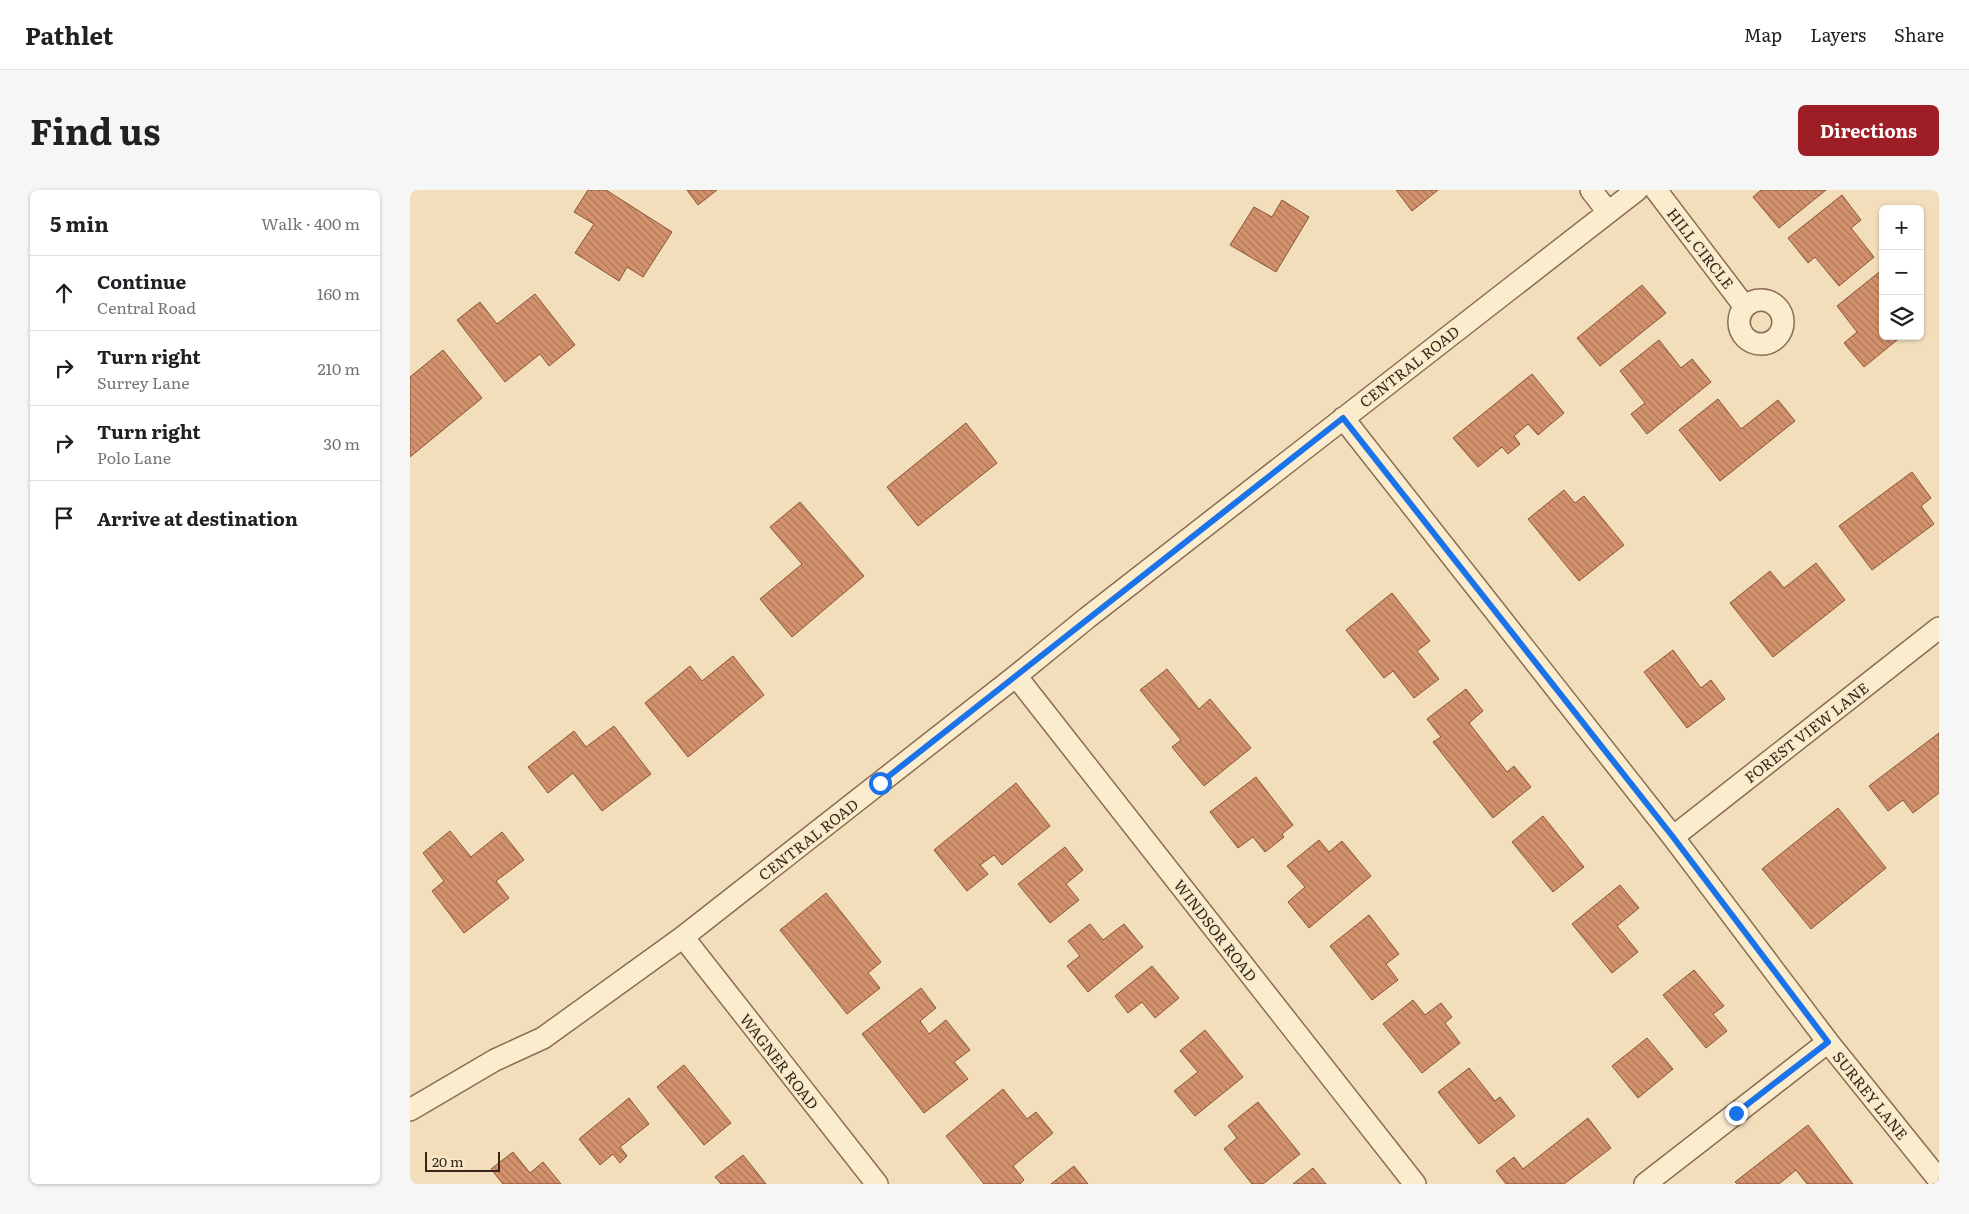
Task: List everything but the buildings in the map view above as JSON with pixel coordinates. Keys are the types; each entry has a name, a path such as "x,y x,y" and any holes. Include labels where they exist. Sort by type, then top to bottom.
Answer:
{"street":[{"path":"1591,190 1608,212"},
{"name":"CENTRAL ROAD","path":"410,1110 494,1060 543,1038 683,937 1016,676 1087,618 1637,190"},
{"name":"HILL CIRCLE","path":"1656,190 1746,307"},
{"name":"SURREY LANE","path":"1343,418 1673,837 1828,1042 1939,1180"},
{"name":"FOREST VIEW LANE","path":"1673,837 1939,628"},
{"name":"WINDSOR ROAD","path":"1016,676 1415,1184"},
{"name":"WAGNER ROAD","path":"683,937 877,1184"},
{"path":"1645,1184 1828,1042"}],"route":[{"path":"880,783 1343,418 1673,837 1828,1042 1736,1113"}]}
